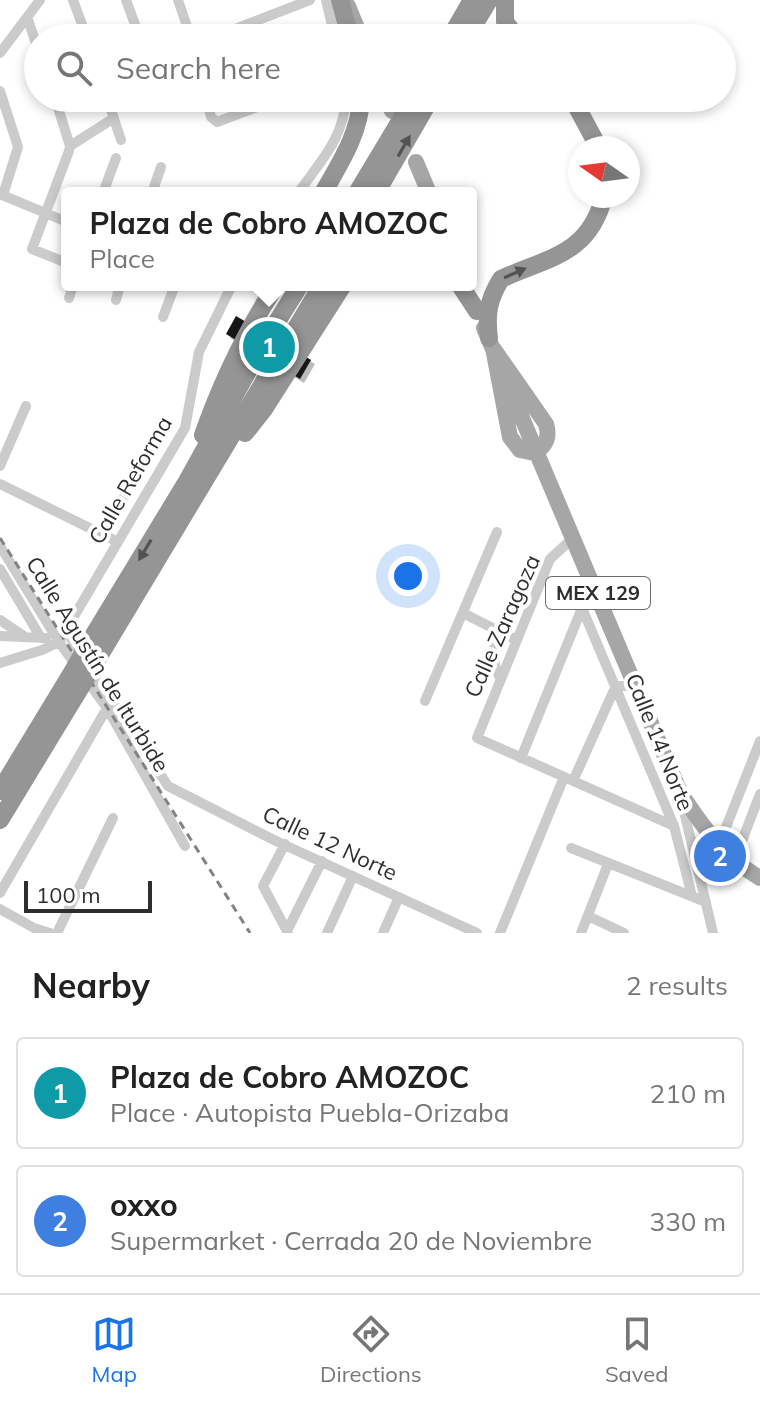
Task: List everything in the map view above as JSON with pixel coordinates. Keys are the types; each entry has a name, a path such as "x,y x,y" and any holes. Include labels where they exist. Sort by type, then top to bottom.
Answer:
{"highway":[{"path":"343,0 347,24"},
{"path":"458,24 472,0"},
{"path":"474,24 489,0"},
{"path":"505,0 506,24"},
{"path":"326,187 349,146 359,112"},
{"path":"357,187 373,167 406,112"},
{"path":"379,187 423,112"},
{"path":"580,112 593,136"},
{"path":"491,343 486,315 501,279 560,256 590,230 601,208"},
{"path":"186,483 238,329 261,291"},
{"path":"220,385 246,333 272,291"},
{"path":"186,483 226,387 282,291"},
{"path":"186,483 231,388 288,291"},
{"path":"90,657 263,344 296,291"},
{"path":"188,508 223,430 303,291"},
{"path":"188,508 214,455 310,291"},
{"path":"188,508 318,291"},
{"path":"0,791 220,457 258,406 325,291"},
{"path":"188,508 264,409 339,291"},
{"path":"464,291 477,311"},
{"path":"0,820 77,678"}],"main road":[{"path":"343,0 354,24"},
{"path":"416,162 426,187"},
{"path":"469,291 491,343 546,424 547,440 538,451 529,453 520,450 510,437 491,343"},
{"name":"MEX 129","path":"538,451 680,792 707,835 760,878"}],"street":[{"path":"0,53 40,0"},
{"path":"73,0 82,24"},
{"path":"126,0 135,24"},
{"path":"178,0 186,24"},
{"path":"248,24 310,0"},
{"path":"326,0 332,24"},
{"path":"27,17 29,24"},
{"path":"0,91 18,147 1,194 61,219"},
{"path":"59,112 70,146"},
{"path":"112,112 121,140"},
{"path":"210,112 217,122 244,112"},
{"path":"302,187 339,136 345,112"},
{"path":"61,261 32,249 45,212 70,146 114,118"},
{"path":"105,187 116,158"},
{"path":"154,187 161,167"},
{"path":"69,298 71,291"},
{"path":"116,300 118,291"},
{"path":"163,317 173,291"},
{"name":"Calle Reforma","path":"61,637 185,428 199,352 229,291"},
{"path":"0,466 26,406"},
{"path":"106,535 140,463"},
{"path":"0,484 118,542"},
{"path":"425,701 497,532"},
{"name":"Calle Zaragoza","path":"477,738 550,559 574,537"},
{"name":"Calle Agustín de Iturbide","path":"0,546 107,708 185,846"},
{"path":"0,569 41,638"},
{"path":"521,758 582,608 591,576"},
{"name":"Calle 14 Norte","path":"582,608 674,826"},
{"path":"463,613 516,640"},
{"path":"0,620 25,637"},
{"path":"494,629 495,666 500,678"},
{"path":"0,636 61,637"},
{"path":"0,663 42,650 61,637"},
{"name":"Calle 12 Norte","path":"61,637 168,786 477,933"},
{"path":"500,933 568,779 616,686 637,686"},
{"path":"0,893 107,708"},
{"path":"632,726 652,725"},
{"name":"Calle 14 Norte","path":"477,738 674,826"},
{"path":"700,875 719,845 760,741"},
{"path":"680,792 713,933"},
{"path":"735,859 760,794"},
{"path":"57,933 113,818"},
{"path":"674,826 692,896"},
{"path":"678,840 692,846"},
{"path":"285,844 263,886 288,932"},
{"path":"571,848 706,902"},
{"path":"288,932 322,861"},
{"path":"581,933 608,864"},
{"path":"327,933 353,876"},
{"path":"383,933 399,897"},
{"path":"0,909 34,928 50,933"},
{"path":"588,916 624,933"},
{"path":"443,933 449,919"}],"building":[{"path":"236,316 311,360 300,379 226,334"}],"railway":[{"path":"0,538 250,933"}],"place":[{"name":"Plaza de Cobro AMOZOC","path":"269,347"},
{"name":"oxxo","path":"720,856"}]}
